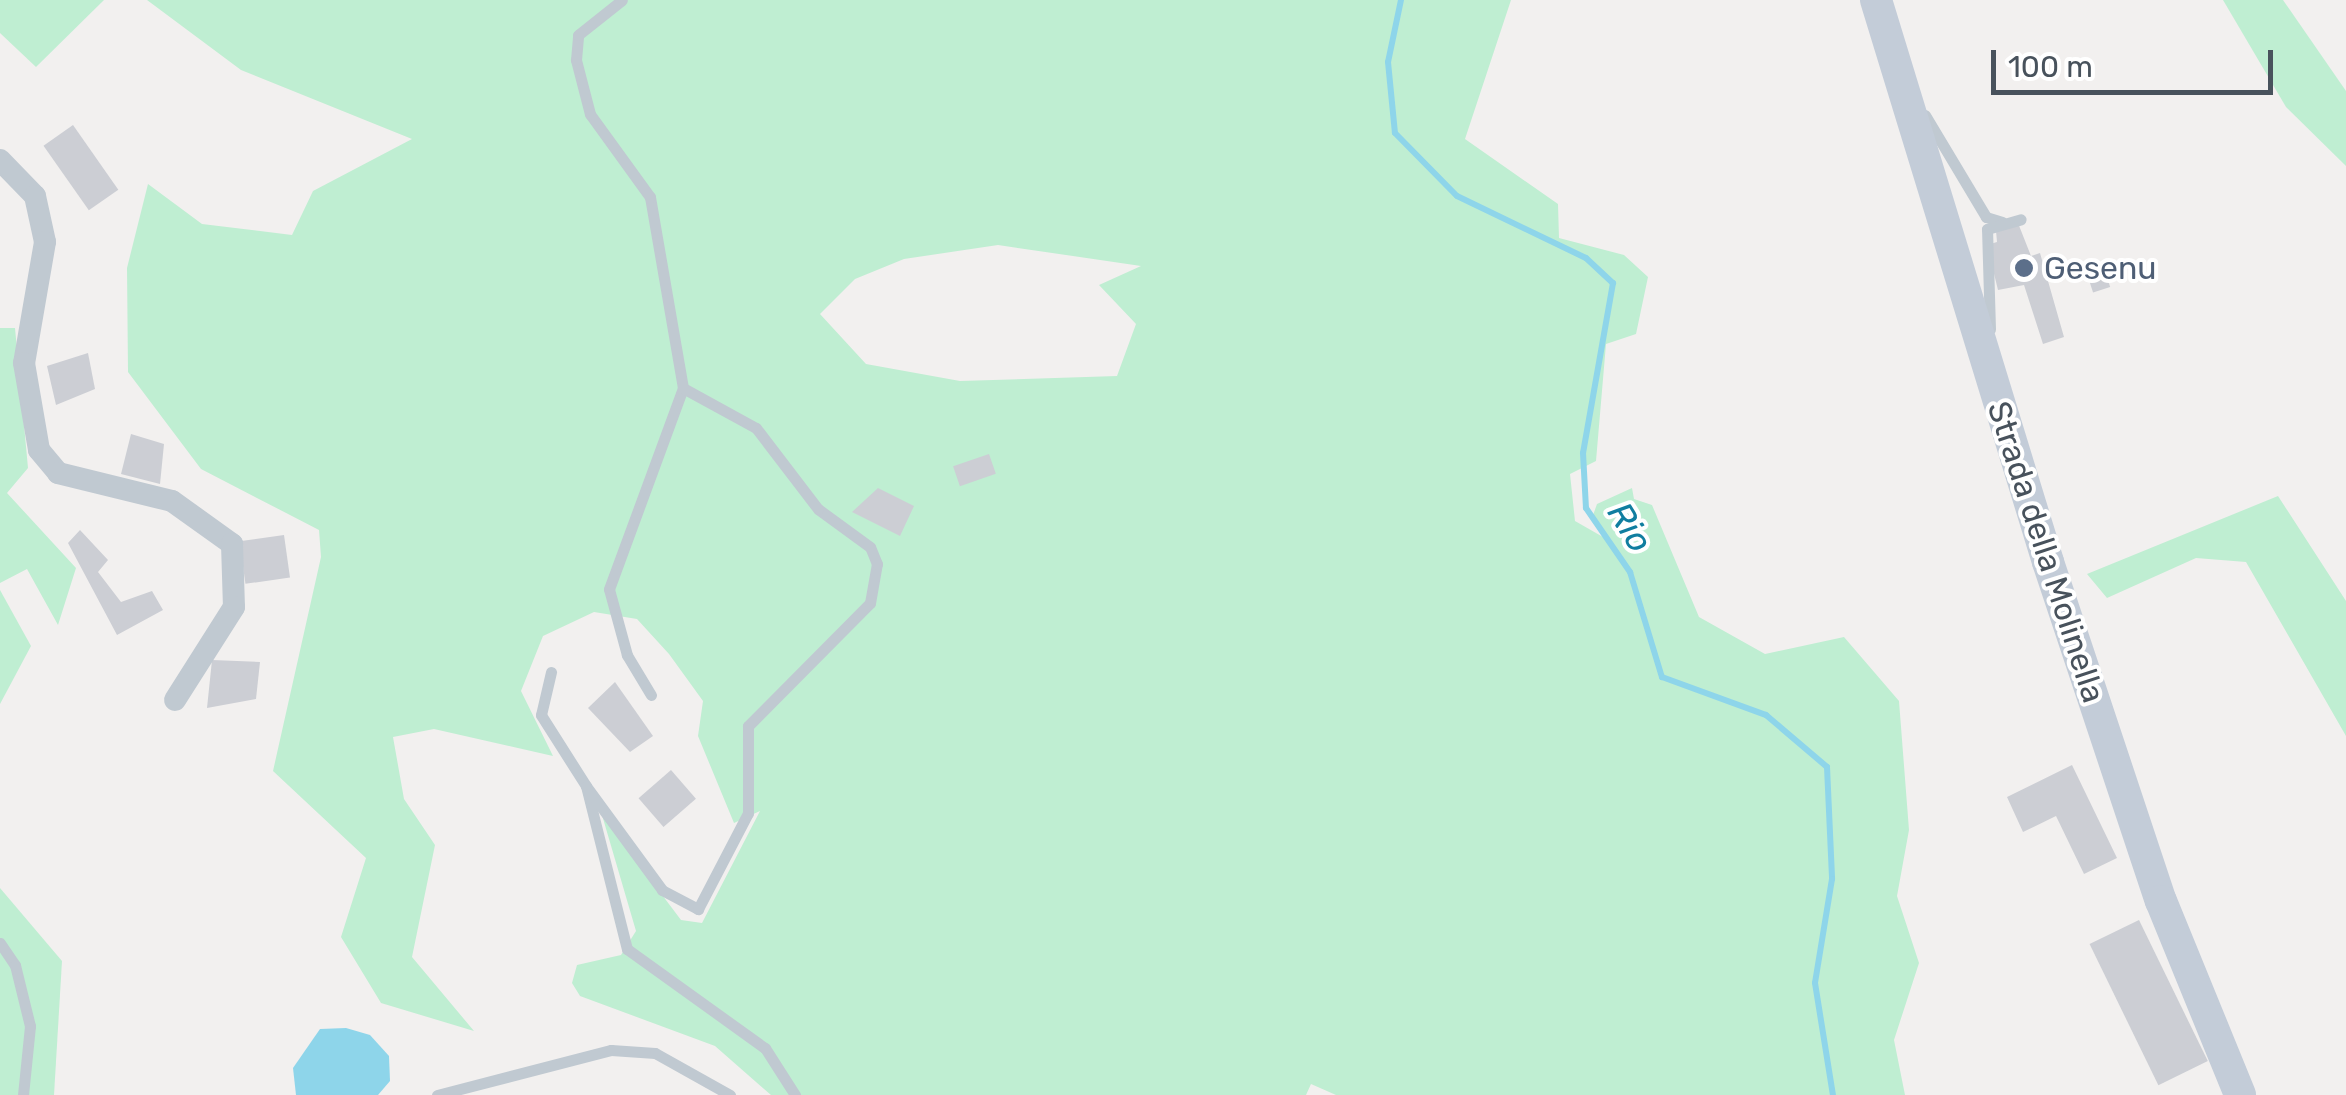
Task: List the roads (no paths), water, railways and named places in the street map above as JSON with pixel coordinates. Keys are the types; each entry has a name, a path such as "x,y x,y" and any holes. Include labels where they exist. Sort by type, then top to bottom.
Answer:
{"main road":[{"name":"Strada della Molinella","path":"1876,0 1992,384 2161,900 2240,1095"}],"street":[{"path":"0,160 36,196 44,242 24,362 39,450 58,474 172,501 232,544 234,607 176,700"}],"lane":[{"path":"622,0 578,35 576,60 590,114 650,198 684,388 609,589 627,655 651,696"},
{"path":"1892,60 1986,216 2002,222"},
{"path":"1992,384 1984,258 1987,229 2021,219"},
{"path":"551,672 541,715 586,786 662,890 698,909 748,813 748,726 870,603 876,577 870,548 818,509 756,428 684,388"},
{"path":"586,786 635,962 765,1048 795,1095"},
{"path":"0,943 16,965 30,1026 23,1095"},
{"path":"436,1095 610,1050 655,1053 730,1095"}],"water":[{"path":"346,1028 370,1035 389,1056 390,1081 378,1095 296,1095 293,1068 320,1029"}],"waterway":[{"name":"Rio","path":"1401,0 1388,62 1395,133 1457,196 1586,258 1613,283 1583,453 1586,508 1630,572 1662,677 1766,715 1827,767 1832,879 1815,983 1833,1095"}],"place":[{"name":"Gesenu","path":"2024,268"}]}
